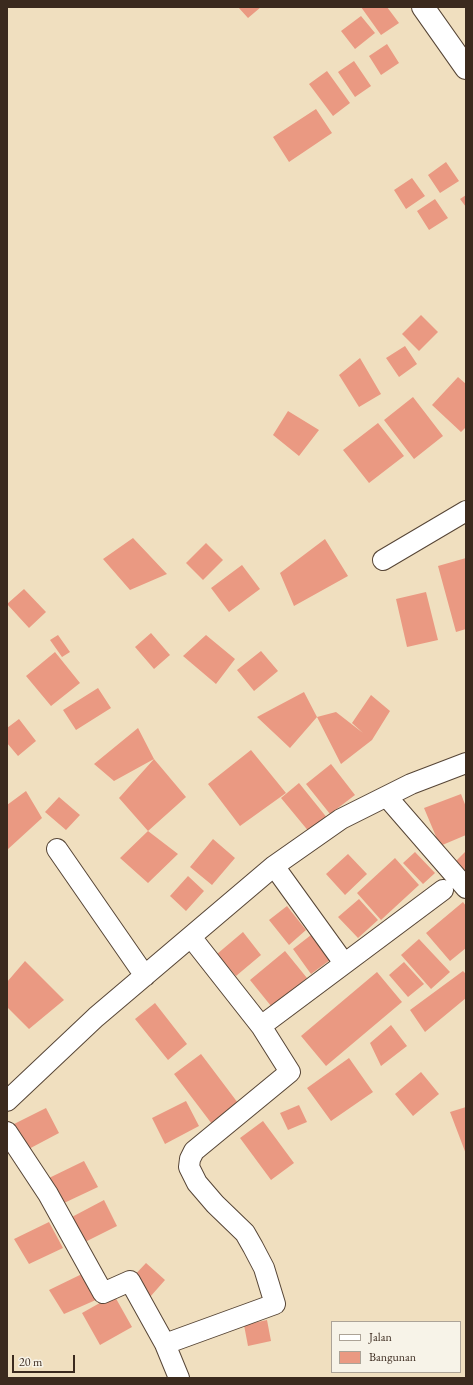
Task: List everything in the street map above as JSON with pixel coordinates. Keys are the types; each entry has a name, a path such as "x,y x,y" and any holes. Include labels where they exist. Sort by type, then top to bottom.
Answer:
{"highway":[{"path":"423,7 466,68"}],"street":[{"path":"383,560 466,511"},
{"path":"7,1100 96,1017 274,866 341,819 412,784 466,763"},
{"path":"387,797 466,888"},
{"path":"57,850 145,976"},
{"path":"274,866 344,963"},
{"path":"261,1026 443,890"},
{"path":"165,1344 275,1304 264,1268 244,1232 215,1204 197,1183 189,1167 190,1159 194,1151 290,1072 261,1026 191,937"},
{"path":"7,1132 48,1194 103,1292 130,1282 165,1344 179,1378"}],"building":[{"path":"238,7 261,7 248,18"},
{"path":"361,7 387,7 399,23 381,35"},
{"path":"361,16 375,33 355,49 341,31"},
{"path":"387,44 399,63 381,75 369,56"},
{"path":"354,61 371,86 355,97 338,72"},
{"path":"327,71 350,103 333,116 309,84"},
{"path":"316,109 332,133 289,162 273,137"},
{"path":"446,162 459,181 440,193 428,175"},
{"path":"412,178 425,196 406,209 394,190"},
{"path":"466,195 466,207 460,199"},
{"path":"435,199 448,218 429,230 417,211"},
{"path":"421,315 438,332 419,351 402,334"},
{"path":"405,346 417,364 399,377 386,358"},
{"path":"360,358 381,394 359,407 339,375"},
{"path":"458,377 466,384 466,427 461,432 432,405"},
{"path":"413,397 443,436 414,459 384,420"},
{"path":"288,411 319,430 299,456 273,435"},
{"path":"378,423 404,456 369,483 343,450"},
{"path":"133,538 167,574 130,590 103,559"},
{"path":"325,539 348,576 294,606 280,573"},
{"path":"206,543 223,560 203,580 186,563"},
{"path":"466,558 466,629 456,632 438,566"},
{"path":"242,565 260,589 229,612 211,588"},
{"path":"24,589 46,612 29,628 7,604"},
{"path":"426,592 438,640 407,647 396,599"},
{"path":"151,633 170,655 154,669 135,647"},
{"path":"58,635 70,652 62,657 50,640"},
{"path":"206,635 235,659 216,684 183,656"},
{"path":"261,651 278,671 254,691 237,670"},
{"path":"55,652 80,683 51,706 26,676"},
{"path":"98,688 111,708 76,730 63,710"},
{"path":"304,692 317,717 290,748 257,717"},
{"path":"371,695 390,711 372,740 341,764 317,717 336,712 363,733 352,723"},
{"path":"19,719 36,741 18,756 7,743 7,728"},
{"path":"138,728 154,759 114,781 94,764"},
{"path":"251,750 286,793 240,826 208,784"},
{"path":"154,759 186,797 148,831 119,798"},
{"path":"331,764 355,795 330,814 306,784"},
{"path":"299,783 328,819 310,833 281,798"},
{"path":"26,791 42,818 7,850 7,805"},
{"path":"461,794 466,807 466,835 440,846 424,808"},
{"path":"59,797 80,815 66,830 45,812"},
{"path":"148,831 178,854 148,883 120,858"},
{"path":"213,839 235,858 212,885 190,867"},
{"path":"466,851 466,884 450,867"},
{"path":"415,852 435,873 423,884 403,863"},
{"path":"348,854 367,874 345,895 326,874"},
{"path":"395,858 419,885 381,920 357,893"},
{"path":"188,876 204,891 186,911 170,896"},
{"path":"359,899 378,920 358,938 338,917"},
{"path":"463,902 466,906 466,948 450,961 426,933"},
{"path":"287,906 306,930 289,945 269,920"},
{"path":"243,932 261,955 236,976 217,954"},
{"path":"311,935 330,960 311,974 293,949"},
{"path":"419,939 450,972 431,989 401,955"},
{"path":"285,951 307,978 271,1006 250,980"},
{"path":"25,961 64,1000 29,1029 7,1007 7,982"},
{"path":"404,962 424,984 408,997 389,975"},
{"path":"463,971 466,974 466,998 425,1032 410,1010"},
{"path":"377,972 402,1002 326,1066 301,1036"},
{"path":"155,1003 187,1044 168,1060 135,1019"},
{"path":"391,1025 407,1046 381,1066 370,1043"},
{"path":"201,1054 241,1107 215,1128 174,1074"},
{"path":"349,1058 373,1092 331,1121 307,1088"},
{"path":"421,1072 439,1094 413,1116 395,1094"},
{"path":"186,1101 199,1126 165,1144 152,1118"},
{"path":"299,1105 307,1122 288,1130 280,1113"},
{"path":"466,1107 466,1154 450,1112"},
{"path":"46,1108 59,1133 25,1151 12,1125"},
{"path":"263,1121 294,1163 271,1180 240,1138"},
{"path":"84,1161 98,1187 64,1203 49,1178"},
{"path":"104,1200 117,1226 83,1243 70,1218"},
{"path":"49,1222 63,1248 29,1264 14,1239"},
{"path":"146,1263 165,1280 150,1297 131,1279"},
{"path":"84,1273 98,1299 64,1314 49,1290"},
{"path":"114,1295 132,1327 100,1345 82,1313"},
{"path":"267,1320 271,1341 248,1346 244,1325"}]}
